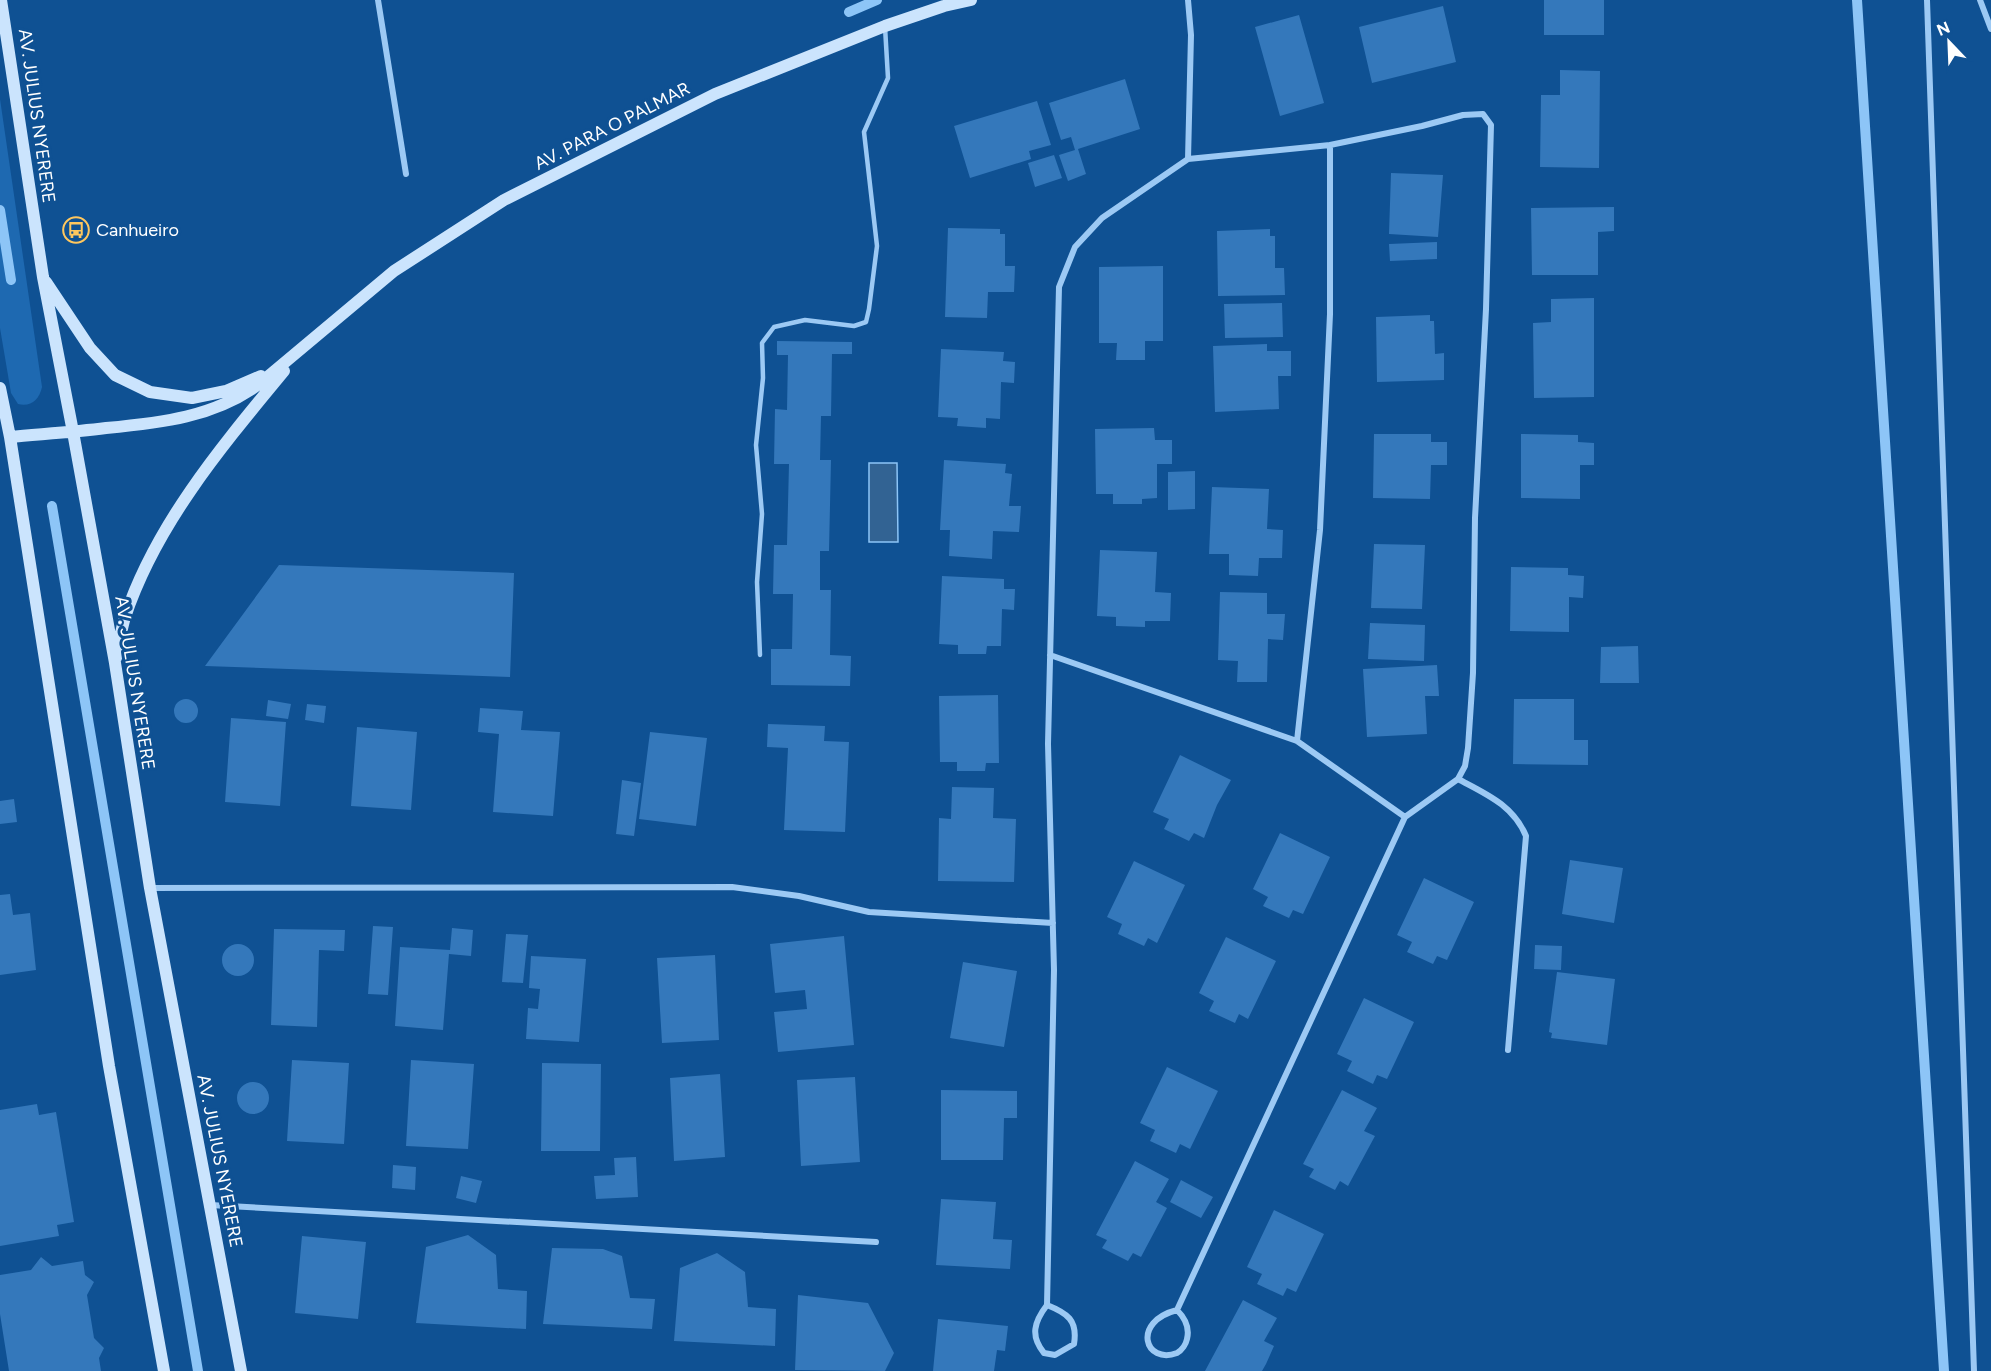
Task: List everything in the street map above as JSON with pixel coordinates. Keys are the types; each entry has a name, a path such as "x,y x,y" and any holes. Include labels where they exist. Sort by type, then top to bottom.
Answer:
{"main road":[{"name":"AV. JULIUS NYERERE","path":"1,0 43,277 115,663 150,888 241,1371"},
{"name":"AV. PARA O PALMAR","path":"304,346 394,271 504,200 716,94 885,26 944,6 971,0"},
{"path":"43,277 90,348 116,375 150,392 192,398 226,391 256,380 304,346"},
{"path":"10,437 177,420 214,410 246,394 304,346"},
{"path":"115,663 125,618 144,570 180,507 223,445 304,346"},
{"path":"0,388 10,437 109,1066 164,1371"}],"street":[{"path":"378,0 406,174"},
{"path":"1188,0 1191,35 1188,159"},
{"path":"1927,0 1974,1371"},
{"path":"1980,0 1991,29"},
{"path":"1047,1305 1063,1311 1073,1324 1075,1335 1074,1344 1055,1355 1044,1353 1034,1337 1035,1324 1047,1305 1054,982 1048,744 1059,287 1075,248 1101,218 1188,159 1330,145 1463,115 1483,114 1491,125 1486,309 1475,518 1473,673 1465,766 1458,779 1405,816 1177,1310"},
{"path":"1298,741 1320,530 1330,314 1330,145"},
{"path":"1050,656 1298,741 1405,816"},
{"path":"1458,779 1509,808 1523,827 1526,836 1508,1050"},
{"path":"150,888 732,887 799,896 869,912 1053,923"},
{"path":"210,1205 876,1242"},
{"path":"1177,1310 1188,1327 1187,1340 1181,1351 1167,1356 1156,1353 1149,1344 1147,1336 1149,1326 1165,1313 1177,1310"}],"lane":[{"path":"760,656 757,582 762,514 756,444 763,378 762,343 774,327 806,320 854,326 866,322 877,246 864,132 888,78 885,26"}],"shaded area":[{"path":"0,99 42,387 37,399 27,404 18,404 11,393 0,328"},
{"path":"869,463 897,463 898,542 869,542"}],"building":[{"path":"1544,0 1604,0 1604,35 1544,35"},
{"path":"1443,6 1456,62 1372,83 1359,27"},
{"path":"1299,15 1324,103 1280,116 1255,27"},
{"path":"1560,70 1600,71 1599,168 1540,167 1541,95 1560,95"},
{"path":"1125,79 1140,129 1078,149 1086,174 1068,181 1059,155 1075,150 1071,137 1061,140 1049,103"},
{"path":"1037,101 1051,145 1029,151 1031,159 970,178 954,126"},
{"path":"1054,155 1062,178 1035,187 1028,163"},
{"path":"1391,173 1443,175 1438,237 1389,234"},
{"path":"1614,207 1614,231 1598,232 1598,275 1532,275 1531,208"},
{"path":"948,228 1000,229 1000,234 1005,234 1005,266 1015,266 1014,292 988,292 987,318 945,317"},
{"path":"1270,229 1270,236 1275,236 1275,268 1284,268 1285,295 1218,296 1217,231"},
{"path":"1437,242 1437,259 1390,261 1389,244"},
{"path":"1163,266 1163,341 1145,341 1145,360 1116,360 1117,343 1099,343 1099,267"},
{"path":"1594,298 1594,397 1534,398 1533,323 1551,322 1551,299"},
{"path":"1282,303 1283,337 1225,338 1224,304"},
{"path":"1430,315 1430,321 1434,321 1435,354 1444,353 1444,380 1377,382 1376,317"},
{"path":"777,341 852,342 852,354 832,354 831,416 821,416 820,460 831,460 829,551 820,551 820,590 831,590 830,655 851,656 850,686 771,685 771,649 792,649 793,594 773,594 774,545 787,545 789,464 774,464 775,409 787,410 788,355 777,355"},
{"path":"1267,344 1267,351 1291,351 1291,376 1278,376 1279,409 1215,412 1213,346"},
{"path":"941,349 1004,352 1003,361 1015,362 1014,383 1001,382 1000,419 986,418 986,428 957,426 958,418 938,417"},
{"path":"1154,428 1155,440 1172,440 1172,464 1157,464 1157,498 1142,499 1142,504 1113,504 1113,494 1096,494 1095,429"},
{"path":"1374,434 1431,434 1431,442 1447,442 1447,465 1431,465 1430,499 1373,498"},
{"path":"1521,434 1578,435 1578,442 1594,443 1594,465 1580,465 1580,499 1521,498"},
{"path":"944,460 1006,464 1005,473 1012,474 1009,506 1021,506 1019,532 993,531 992,559 949,556 950,530 940,530"},
{"path":"1195,471 1195,509 1168,510 1168,472"},
{"path":"1212,487 1269,489 1267,529 1283,530 1282,558 1259,558 1258,576 1229,575 1229,554 1209,554"},
{"path":"1374,544 1425,545 1422,609 1371,608"},
{"path":"1100,550 1157,552 1155,592 1171,593 1170,621 1145,621 1145,627 1116,626 1116,617 1097,616"},
{"path":"279,565 514,573 510,677 205,666"},
{"path":"1511,567 1568,568 1568,575 1584,576 1583,598 1569,597 1569,632 1510,631"},
{"path":"942,576 1004,579 1004,589 1015,589 1014,610 1002,609 1001,646 987,646 986,654 958,654 958,645 939,644"},
{"path":"1220,592 1267,593 1267,614 1285,614 1283,640 1268,639 1267,682 1237,682 1238,661 1218,660"},
{"path":"1370,623 1425,625 1424,661 1368,659"},
{"path":"1638,646 1639,683 1600,683 1601,647"},
{"path":"1437,665 1439,696 1425,696 1427,734 1367,737 1363,669"},
{"path":"998,695 999,763 986,763 985,771 957,771 957,762 940,762 939,696"},
{"path":"181,699 191,699 198,706 198,716 191,723 181,723 174,716 174,706"},
{"path":"1514,699 1574,699 1574,740 1588,740 1588,765 1513,764"},
{"path":"268,700 291,704 288,719 266,716"},
{"path":"307,704 326,706 324,723 305,720"},
{"path":"480,708 523,711 521,730 560,732 553,816 493,812 499,734 478,732"},
{"path":"231,718 286,722 280,806 225,802"},
{"path":"768,724 825,726 824,741 849,742 845,832 784,830 788,748 767,747"},
{"path":"357,727 417,732 411,810 351,806"},
{"path":"650,732 707,738 696,826 639,819"},
{"path":"1180,755 1231,780 1217,805 1204,838 1194,833 1189,841 1164,829 1169,819 1153,812"},
{"path":"622,780 641,783 634,836 616,834"},
{"path":"952,787 994,788 993,818 1016,819 1014,882 938,881 939,818 951,819"},
{"path":"14,799 17,822 0,824 0,801"},
{"path":"1280,833 1330,857 1303,914 1293,910 1289,918 1263,906 1268,897 1253,889"},
{"path":"1570,860 1623,868 1614,923 1562,914"},
{"path":"1134,861 1185,885 1157,943 1148,938 1144,946 1118,934 1122,924 1107,917"},
{"path":"1424,878 1474,902 1447,960 1437,956 1433,964 1407,952 1412,942 1397,935"},
{"path":"10,894 13,915 30,913 36,970 0,975 0,895"},
{"path":"373,926 393,927 388,995 368,994"},
{"path":"452,928 473,930 471,956 449,954 443,1030 395,1026 400,947 450,950"},
{"path":"274,929 345,930 344,951 319,950 317,1027 271,1025"},
{"path":"506,934 528,935 523,983 502,982"},
{"path":"844,936 854,1045 778,1052 774,1012 807,1009 805,990 775,993 770,944"},
{"path":"1226,937 1276,961 1248,1019 1239,1014 1235,1023 1209,1011 1214,1001 1199,993"},
{"path":"238,944 249,949 254,960 249,971 238,976 227,971 222,960 227,949"},
{"path":"1535,945 1562,946 1561,970 1534,969"},
{"path":"715,955 719,1040 662,1043 657,958"},
{"path":"531,956 586,959 579,1042 526,1039 528,1008 538,1009 540,989 529,988"},
{"path":"963,962 1017,971 1004,1047 950,1038"},
{"path":"1557,972 1615,979 1607,1045 1551,1038 1552,1033 1549,1032"},
{"path":"1364,998 1414,1022 1387,1079 1377,1075 1373,1084 1347,1071 1352,1061 1337,1054"},
{"path":"292,1060 349,1063 344,1144 287,1141"},
{"path":"411,1060 474,1064 468,1149 406,1146"},
{"path":"542,1063 601,1064 600,1151 541,1151"},
{"path":"1167,1067 1218,1091 1190,1149 1180,1144 1176,1153 1150,1141 1155,1130 1140,1123"},
{"path":"720,1074 725,1157 674,1161 670,1078"},
{"path":"855,1077 860,1162 801,1166 797,1080"},
{"path":"253,1082 264,1087 269,1098 264,1109 253,1114 242,1109 237,1098 242,1087"},
{"path":"941,1090 1017,1091 1017,1118 1004,1118 1003,1160 941,1160"},
{"path":"1342,1090 1377,1108 1364,1131 1375,1136 1348,1186 1340,1181 1335,1190 1309,1177 1314,1169 1303,1164"},
{"path":"37,1104 39,1115 56,1112 74,1222 57,1225 59,1236 0,1246 0,1110"},
{"path":"636,1157 638,1197 596,1199 594,1176 615,1175 614,1158"},
{"path":"1135,1161 1169,1179 1156,1202 1167,1208 1141,1257 1133,1253 1128,1261 1102,1248 1107,1240 1096,1235"},
{"path":"393,1165 416,1167 415,1190 392,1188"},
{"path":"461,1176 482,1181 476,1203 456,1198"},
{"path":"1181,1180 1213,1197 1201,1218 1170,1202"},
{"path":"941,1199 996,1202 993,1239 1012,1240 1010,1269 936,1265"},
{"path":"1274,1210 1324,1234 1296,1292 1287,1288 1283,1296 1257,1284 1262,1274 1247,1267"},
{"path":"468,1235 496,1255 498,1289 527,1291 526,1329 416,1323 426,1247"},
{"path":"302,1236 366,1242 358,1319 295,1313"},
{"path":"552,1248 603,1249 622,1256 630,1298 655,1299 652,1329 543,1324"},
{"path":"717,1253 745,1272 748,1307 776,1309 775,1346 674,1341 680,1268"},
{"path":"41,1257 52,1266 83,1261 85,1275 94,1282 87,1295 94,1338 104,1348 99,1358 101,1371 9,1371 0,1314 0,1275 31,1270"},
{"path":"798,1295 868,1303 894,1353 885,1371 795,1370"},
{"path":"1243,1300 1277,1318 1264,1341 1274,1346 1266,1364 1262,1371 1205,1371"},
{"path":"938,1319 1008,1326 1005,1351 997,1350 994,1371 933,1371"}],"waterway":[{"path":"849,12 877,0"},
{"path":"1857,0 1944,1371"},
{"path":"0,210 11,280"},
{"path":"52,506 198,1371"}],"place":[{"name":"Canhueiro","path":"76,230"}]}
